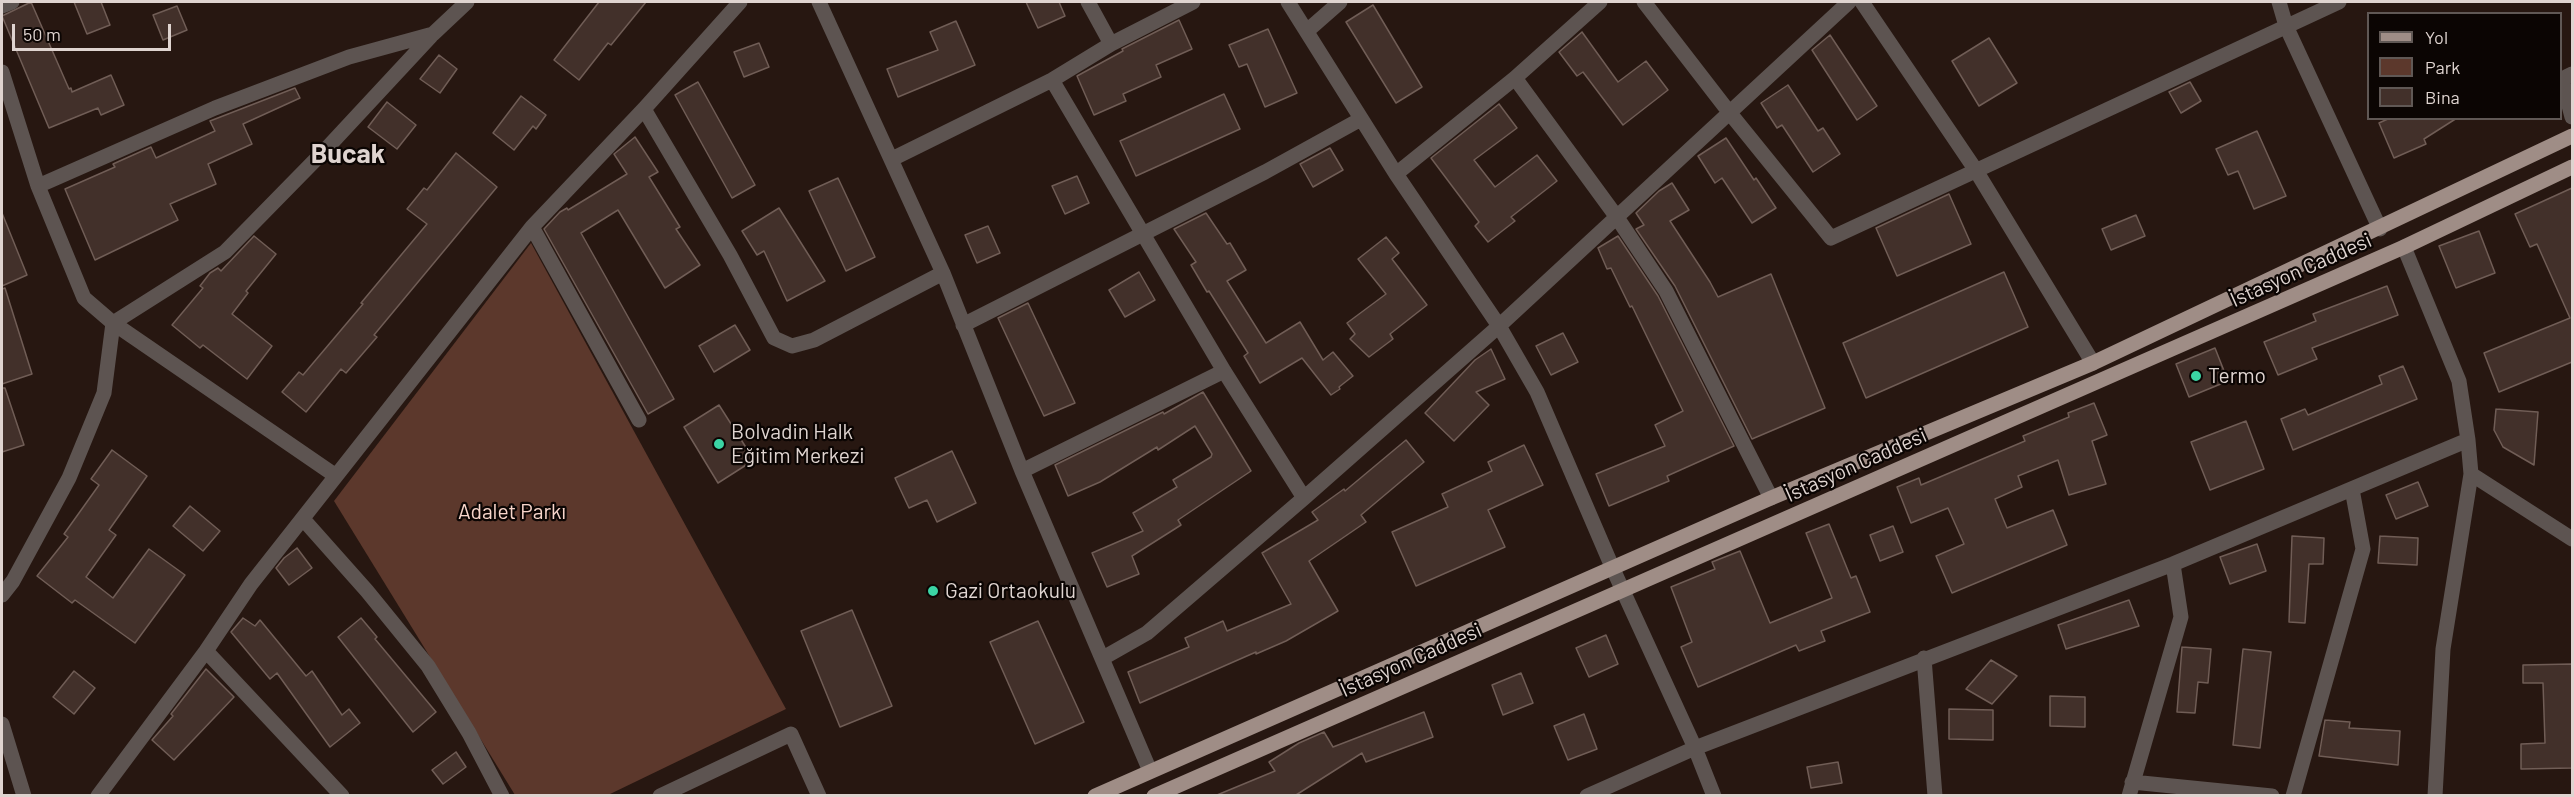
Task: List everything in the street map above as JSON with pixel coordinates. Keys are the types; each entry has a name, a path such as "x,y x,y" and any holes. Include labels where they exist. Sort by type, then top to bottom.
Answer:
{"main road":[{"path":"1095,795 1771,498 2093,363 2380,229 2572,136"},
{"name":"İstasyon Caddesi","path":"1154,795 2404,248 2572,167"}],"street":[{"path":"2,6 12,2"},
{"path":"113,323 225,252 327,148 433,34 467,2"},
{"path":"98,795 206,651 251,584 532,227 741,2"},
{"path":"819,2 943,273 1022,471 1149,771"},
{"path":"1088,2 1111,45"},
{"path":"892,159 1052,80 1111,45 1193,2"},
{"path":"1288,2 1396,174 1498,326 1538,392 1613,569 1695,748 1714,795"},
{"path":"1307,31 1340,2"},
{"path":"1396,174 1515,78 1600,2"},
{"path":"1644,2 1831,238 1975,169 2339,2"},
{"path":"1103,658 1147,633 1304,498 1498,326 1849,2"},
{"path":"1862,2 1975,169 2093,363"},
{"path":"2279,2 2286,26 2380,229"},
{"path":"38,186 215,108 349,57 433,34"},
{"path":"2,72 38,186 84,298 113,323 336,476"},
{"path":"2572,74 2562,79 2572,117"},
{"path":"1515,78 1616,216 1666,291 1771,498"},
{"path":"1052,80 1224,371 1304,498"},
{"path":"644,109 730,255 774,338 792,346 814,340 943,273"},
{"path":"963,325 1265,172 1361,119"},
{"path":"532,227 639,420"},
{"path":"2404,248 2458,381 2471,474 2443,649 2435,795"},
{"path":"2,595 13,581 69,478 104,393 113,323"},
{"path":"1022,471 1224,371"},
{"path":"1587,795 1695,748 2173,564 2468,440"},
{"path":"2471,474 2572,539"},
{"path":"2293,795 2363,549 2352,489"},
{"path":"303,519 367,591 428,666 469,733 502,795"},
{"path":"2173,564 2181,617 2131,789 2272,795"},
{"path":"206,651 342,795"},
{"path":"1924,658 1935,795"},
{"path":"2,724 24,792"},
{"path":"660,795 791,734 819,795"}],"green space":[{"name":"Adalet Parkı","path":"531,243 786,709 608,795 515,795 334,501"}],"building":[{"path":"31,2 69,89 71,88 72,92 111,75 124,105 101,115 98,108 49,128 2,16"},
{"path":"74,2 101,2 110,25 87,34"},
{"path":"599,2 646,2 611,45 608,43 579,80 554,60"},
{"path":"1026,2 1059,2 1065,16 1038,28"},
{"path":"1373,5 1422,87 1396,103 1346,22"},
{"path":"177,6 187,30 163,40 153,15"},
{"path":"1179,20 1192,49 1156,65 1161,77 1123,94 1126,101 1094,115 1077,76 1123,51 1122,49"},
{"path":"956,21 975,65 898,97 887,69 938,50 930,32"},
{"path":"1268,29 1297,93 1265,107 1247,64 1239,67 1229,45"},
{"path":"1582,32 1618,82 1646,61 1668,90 1623,125 1583,72 1577,76 1559,52"},
{"path":"1830,35 1877,106 1857,120 1812,50"},
{"path":"1989,38 2017,83 1979,106 1952,61"},
{"path":"759,43 769,67 744,77 734,52"},
{"path":"439,55 457,69 440,93 420,79"},
{"path":"698,82 755,185 732,198 675,95"},
{"path":"2190,82 2201,101 2181,113 2169,92"},
{"path":"1788,85 1818,131 1823,128 1840,154 1813,172 1782,125 1777,128 1761,103"},
{"path":"295,88 300,98 243,124 252,144 208,164 216,184 170,204 178,220 95,260 65,189 115,167 113,164 151,147 156,158 215,131 210,121"},
{"path":"1224,94 1240,129 1136,176 1120,141"},
{"path":"521,96 546,115 536,129 533,126 514,150 493,133"},
{"path":"387,102 416,125 397,149 368,127"},
{"path":"1499,104 1517,128 1474,160 1495,187 1537,155 1557,181 1511,217 1515,221 1488,242 1475,226 1479,222 1431,158"},
{"path":"2386,120 2454,120 2424,139 2426,144 2394,158 2379,123"},
{"path":"2257,131 2286,196 2254,209 2238,171 2228,175 2216,149"},
{"path":"635,137 658,172 649,177 680,227 676,229 700,265 665,288 618,210 581,233 674,399 648,414 544,229 560,212 567,208 568,210 627,174 614,154"},
{"path":"1726,138 1776,208 1752,223 1722,178 1715,183 1698,156"},
{"path":"1330,148 1343,170 1313,187 1300,164"},
{"path":"456,153 497,187 374,335 377,337 346,373 341,369 306,412 282,392 299,372 303,375 427,224 407,209 424,188 427,190"},
{"path":"1077,176 1089,203 1065,214 1052,186"},
{"path":"838,178 875,257 846,271 809,191"},
{"path":"1672,183 1689,210 1670,221 1718,297 1771,274 1825,408 1752,439 1675,286 1636,229 1644,225 1636,213 1659,191"},
{"path":"2572,188 2572,362 2499,392 2484,353 2570,318 2537,244 2530,247 2515,214"},
{"path":"1949,194 1971,244 1897,276 1876,228"},
{"path":"779,208 825,281 787,301 764,251 757,255 742,231"},
{"path":"2,213 27,275 2,286"},
{"path":"1206,213 1227,244 1230,243 1246,270 1227,281 1266,343 1300,322 1323,360 1333,352 1353,376 1339,387 1340,389 1331,395 1302,358 1260,383 1244,356 1248,353 1209,291 1207,292 1191,265 1196,262 1174,229"},
{"path":"2136,215 2145,236 2111,250 2102,229"},
{"path":"988,226 1000,253 977,263 965,235"},
{"path":"2479,231 2495,273 2456,288 2439,246"},
{"path":"254,236 276,254 246,291 248,293 232,314 272,346 247,379 203,345 200,348 172,325 203,288 200,286 210,273 218,268 221,271"},
{"path":"1618,236 1658,296 1734,446 1667,476 1669,481 1609,506 1596,474 1665,446 1655,425 1683,411 1632,306 1630,307 1611,268 1607,269 1598,248"},
{"path":"1386,237 1399,253 1392,259 1427,305 1390,334 1393,339 1369,357 1350,339 1355,334 1347,323 1386,294 1358,259"},
{"path":"1139,272 1155,300 1125,317 1109,290"},
{"path":"2004,272 2028,327 1866,398 1843,343"},
{"path":"2387,286 2398,315 2312,348 2317,359 2278,375 2264,342 2316,321 2313,314"},
{"path":"5,288 32,374 2,384 2,289"},
{"path":"1028,303 1075,403 1044,416 998,318"},
{"path":"735,325 750,350 714,372 699,346"},
{"path":"1563,333 1578,362 1551,375 1536,346"},
{"path":"2215,348 2228,381 2189,397 2176,364"},
{"path":"1491,349 1505,379 1476,392 1489,405 1454,441 1425,413 1475,360"},
{"path":"2403,366 2417,399 2293,450 2281,419 2305,409 2308,415 2382,384 2379,376"},
{"path":"2,388 5,388 24,445 2,452"},
{"path":"1203,392 1251,471 1178,520 1181,525 1132,556 1139,574 1107,587 1092,553 1143,531 1133,513 1177,487 1173,480 1211,457 1212,454 1195,426 1158,450 1157,447 1100,482 1068,496 1055,465 1163,412 1164,414"},
{"path":"2094,403 2107,435 2092,441 2106,484 2069,495 2058,460 2018,476 2022,487 1995,499 2007,528 2053,510 2067,545 1952,593 1936,556 1964,544 1948,508 1911,523 1897,487 1919,478 1921,485 2025,441 2023,436 2069,417 2068,413"},
{"name":"Bolvadin Halk Eğitim Merkezi","path":"719,405 754,460 718,483 684,427"},
{"path":"2496,409 2538,412 2534,465 2503,447 2494,430"},
{"path":"2246,421 2264,469 2210,490 2191,442"},
{"path":"1406,440 1424,462 1361,515 1366,522 1309,561 1338,611 1286,641 1140,703 1128,672 1189,647 1185,638 1223,621 1227,631 1291,604 1262,553 1318,520 1312,512 1344,489 1345,491"},
{"path":"1524,445 1543,485 1488,510 1505,547 1416,586 1392,532 1448,507 1442,494 1492,471 1488,462"},
{"path":"112,450 147,476 109,530 116,535 86,577 113,598 149,549 185,575 135,643 75,600 72,603 37,576 68,537 64,534 99,485 91,479"},
{"path":"952,451 976,503 937,522 927,500 909,508 895,478"},
{"path":"2418,482 2428,506 2396,519 2386,495"},
{"path":"190,506 220,531 203,551 173,526"},
{"path":"1829,524 1851,578 1856,576 1870,612 1821,631 1825,641 1799,651 1796,645 1698,687 1681,647 1692,642 1671,587 1715,569 1712,562 1740,551 1770,623 1832,598 1806,533"},
{"path":"1893,526 1903,552 1880,561 1870,535"},
{"path":"2292,536 2324,538 2323,564 2309,564 2305,623 2289,622"},
{"path":"2380,536 2418,538 2417,565 2378,563"},
{"path":"2257,544 2266,571 2230,584 2220,557"},
{"path":"297,548 312,568 289,585 276,568"},
{"path":"2129,600 2139,626 2066,649 2058,625"},
{"path":"852,610 892,706 840,727 801,631"},
{"path":"243,618 255,626 260,620 306,676 312,671 342,715 349,709 360,723 330,747 277,673 270,679 231,632"},
{"path":"361,618 377,637 375,639 436,712 413,732 338,637"},
{"path":"1038,621 1084,722 1035,744 990,642"},
{"path":"1606,635 1618,664 1589,677 1576,648"},
{"path":"2182,647 2211,649 2208,683 2198,682 2195,713 2177,712"},
{"path":"2243,649 2271,652 2260,748 2233,745"},
{"path":"1991,660 2017,676 1992,704 1966,689"},
{"path":"2572,664 2572,768 2521,769 2521,744 2545,743 2543,683 2523,683 2523,665"},
{"path":"206,669 234,697 174,760 152,740 173,716 171,714"},
{"path":"74,671 95,688 74,714 53,697"},
{"path":"1521,673 1533,703 1503,715 1492,685"},
{"path":"2050,696 2085,697 2085,727 2050,726"},
{"path":"1949,709 1993,710 1993,740 1949,739"},
{"path":"1424,712 1433,737 1366,762 1362,753 1296,795 1217,795 1275,771 1269,762 1299,743 1324,732 1333,747"},
{"path":"1584,714 1597,749 1568,760 1554,726"},
{"path":"2325,720 2350,722 2349,728 2400,731 2398,765 2319,756"},
{"path":"456,752 466,767 443,784 432,770"},
{"path":"1838,762 1842,783 1811,788 1807,767"}],"place":[{"name":"Termo","path":"2196,376"},
{"name":"Bolvadin Halk Eğitim Merkezi","path":"719,444"},
{"name":"Gazi Ortaokulu","path":"933,591"}],"district":[{"name":"Bucak","path":"348,154"}]}
